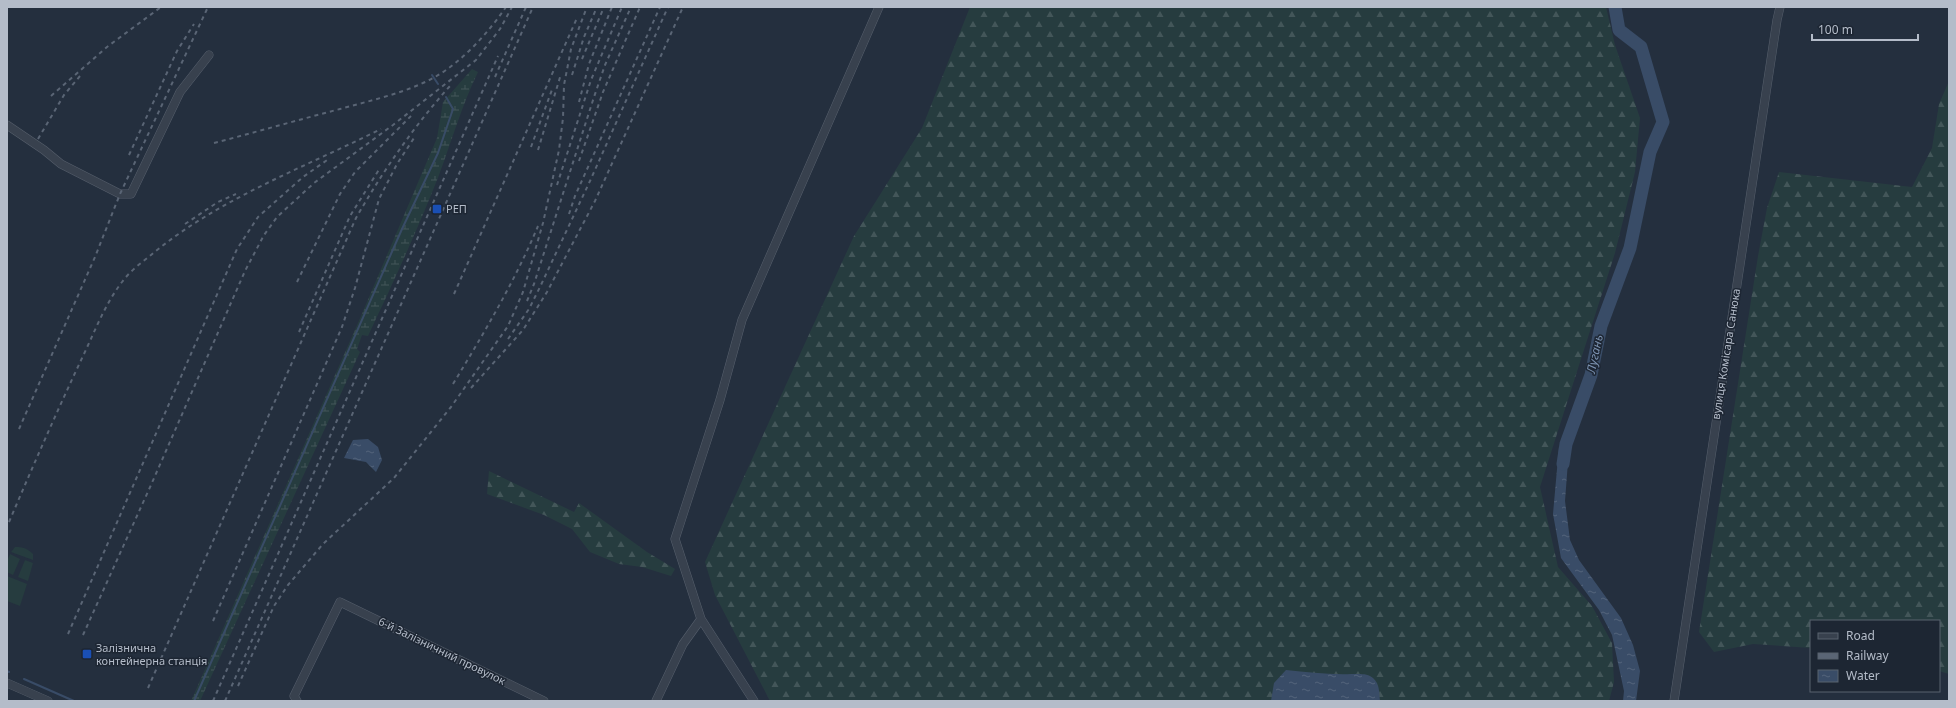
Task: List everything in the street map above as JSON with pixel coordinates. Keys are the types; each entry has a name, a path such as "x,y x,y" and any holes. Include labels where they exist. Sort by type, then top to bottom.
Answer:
{"street":[{"path":"754,701 701,619 675,539 720,400 742,320 879,7"},
{"name":"вулиця Комісара Санюка","path":"1674,701 1775,28 1780,7"},
{"path":"7,125 44,150 61,164 120,194 131,194 180,92 209,55"},
{"name":"6-й Залізничний провулок","path":"297,701 294,696 340,602 544,701"},
{"path":"656,701 683,644 701,619"},
{"path":"7,683 48,701"}],"green space":[{"path":"970,7 1606,7 1615,45 1640,118 1635,172 1615,253 1540,487 1558,567 1592,606 1612,643 1614,682 1609,701 770,701 715,595 705,562 854,236 922,128"},
{"path":"472,69 478,72 462,110 439,175 405,256 368,336 362,335 357,349 360,352 200,701 191,701 358,323 437,138 443,102"},
{"path":"1949,81 1949,674 1940,671 1940,620 1810,620 1810,648 1753,644 1714,652 1699,632 1758,256 1767,208 1779,172 1912,187 1932,148 1939,104"},
{"path":"489,471 574,512 579,503 647,552 675,569 671,576 642,567 619,564 590,552 572,529 544,515 487,494"},
{"path":"15,547 29,550 33,554 33,560 11,552"},
{"path":"10,554 20,559 13,575 7,572 7,561"},
{"path":"25,560 33,563 28,581 18,577"},
{"path":"7,576 27,584 20,606 7,601"}],"water":[{"path":"368,439 378,447 382,460 376,472 366,462 344,458 353,440"},
{"path":"1559,447 1569,448 1565,501 1570,540 1579,560 1621,618 1633,645 1640,671 1636,701 1623,701 1624,691 1612,635 1599,610 1561,558 1553,514"},
{"path":"1286,670 1327,674 1369,675 1377,683 1380,701 1271,701 1274,683"}],"waterway":[{"name":"Лугань","path":"1563,464 1566,444 1591,375 1601,326 1630,248 1650,152 1663,122 1641,47 1619,30 1615,7"},
{"path":"432,75 438,84"},
{"path":"194,701 402,229 438,153 453,109 446,97"},
{"path":"24,679 74,701"}],"railway":[{"path":"51,96 107,47 161,7"},
{"path":"19,429 95,257 120,194 208,7"},
{"path":"214,143 401,92 424,83 435,77 465,55 491,27 506,7"},
{"path":"83,635 245,271 264,235 277,217 314,183 393,125 476,60 500,29 512,7"},
{"path":"495,77 526,7"},
{"path":"225,701 533,7"},
{"path":"238,686 274,606 288,585 323,544 394,478 451,407 508,326 523,292 543,223 559,150 563,118 564,85 571,49 587,7"},
{"path":"572,75 584,37 597,7"},
{"path":"582,59 604,7"},
{"path":"579,102 589,64 612,7"},
{"path":"557,185 591,80 622,7"},
{"path":"527,301 534,284 605,65 631,7"},
{"path":"579,161 603,92 640,7"},
{"path":"569,214 575,196 660,7"},
{"path":"508,339 529,309 540,287 590,181 668,7"},
{"path":"471,388 523,330 547,292 595,201 683,7"},
{"path":"454,294 577,18"},
{"path":"129,155 177,51 194,24"},
{"path":"213,701 498,56"},
{"path":"538,150 561,74"},
{"path":"38,139 64,95 80,76"},
{"path":"148,688 356,218 400,149 450,86"},
{"path":"531,147 553,87"},
{"path":"297,282 340,194 355,172 411,116"},
{"path":"9,522 54,418 110,299 128,274 177,235 204,217 262,186 381,129"},
{"path":"213,621 342,327 355,288 379,199 397,164 414,138"},
{"path":"68,634 237,249 258,217 303,177 330,158"},
{"path":"299,332 350,216 380,168"},
{"path":"185,224 218,202 236,194"},
{"path":"453,384 509,287 538,226"}],"place":[{"name":"РЕП","path":"437,209"},
{"name":"Залізнична контейнерна станція","path":"87,654"}]}
